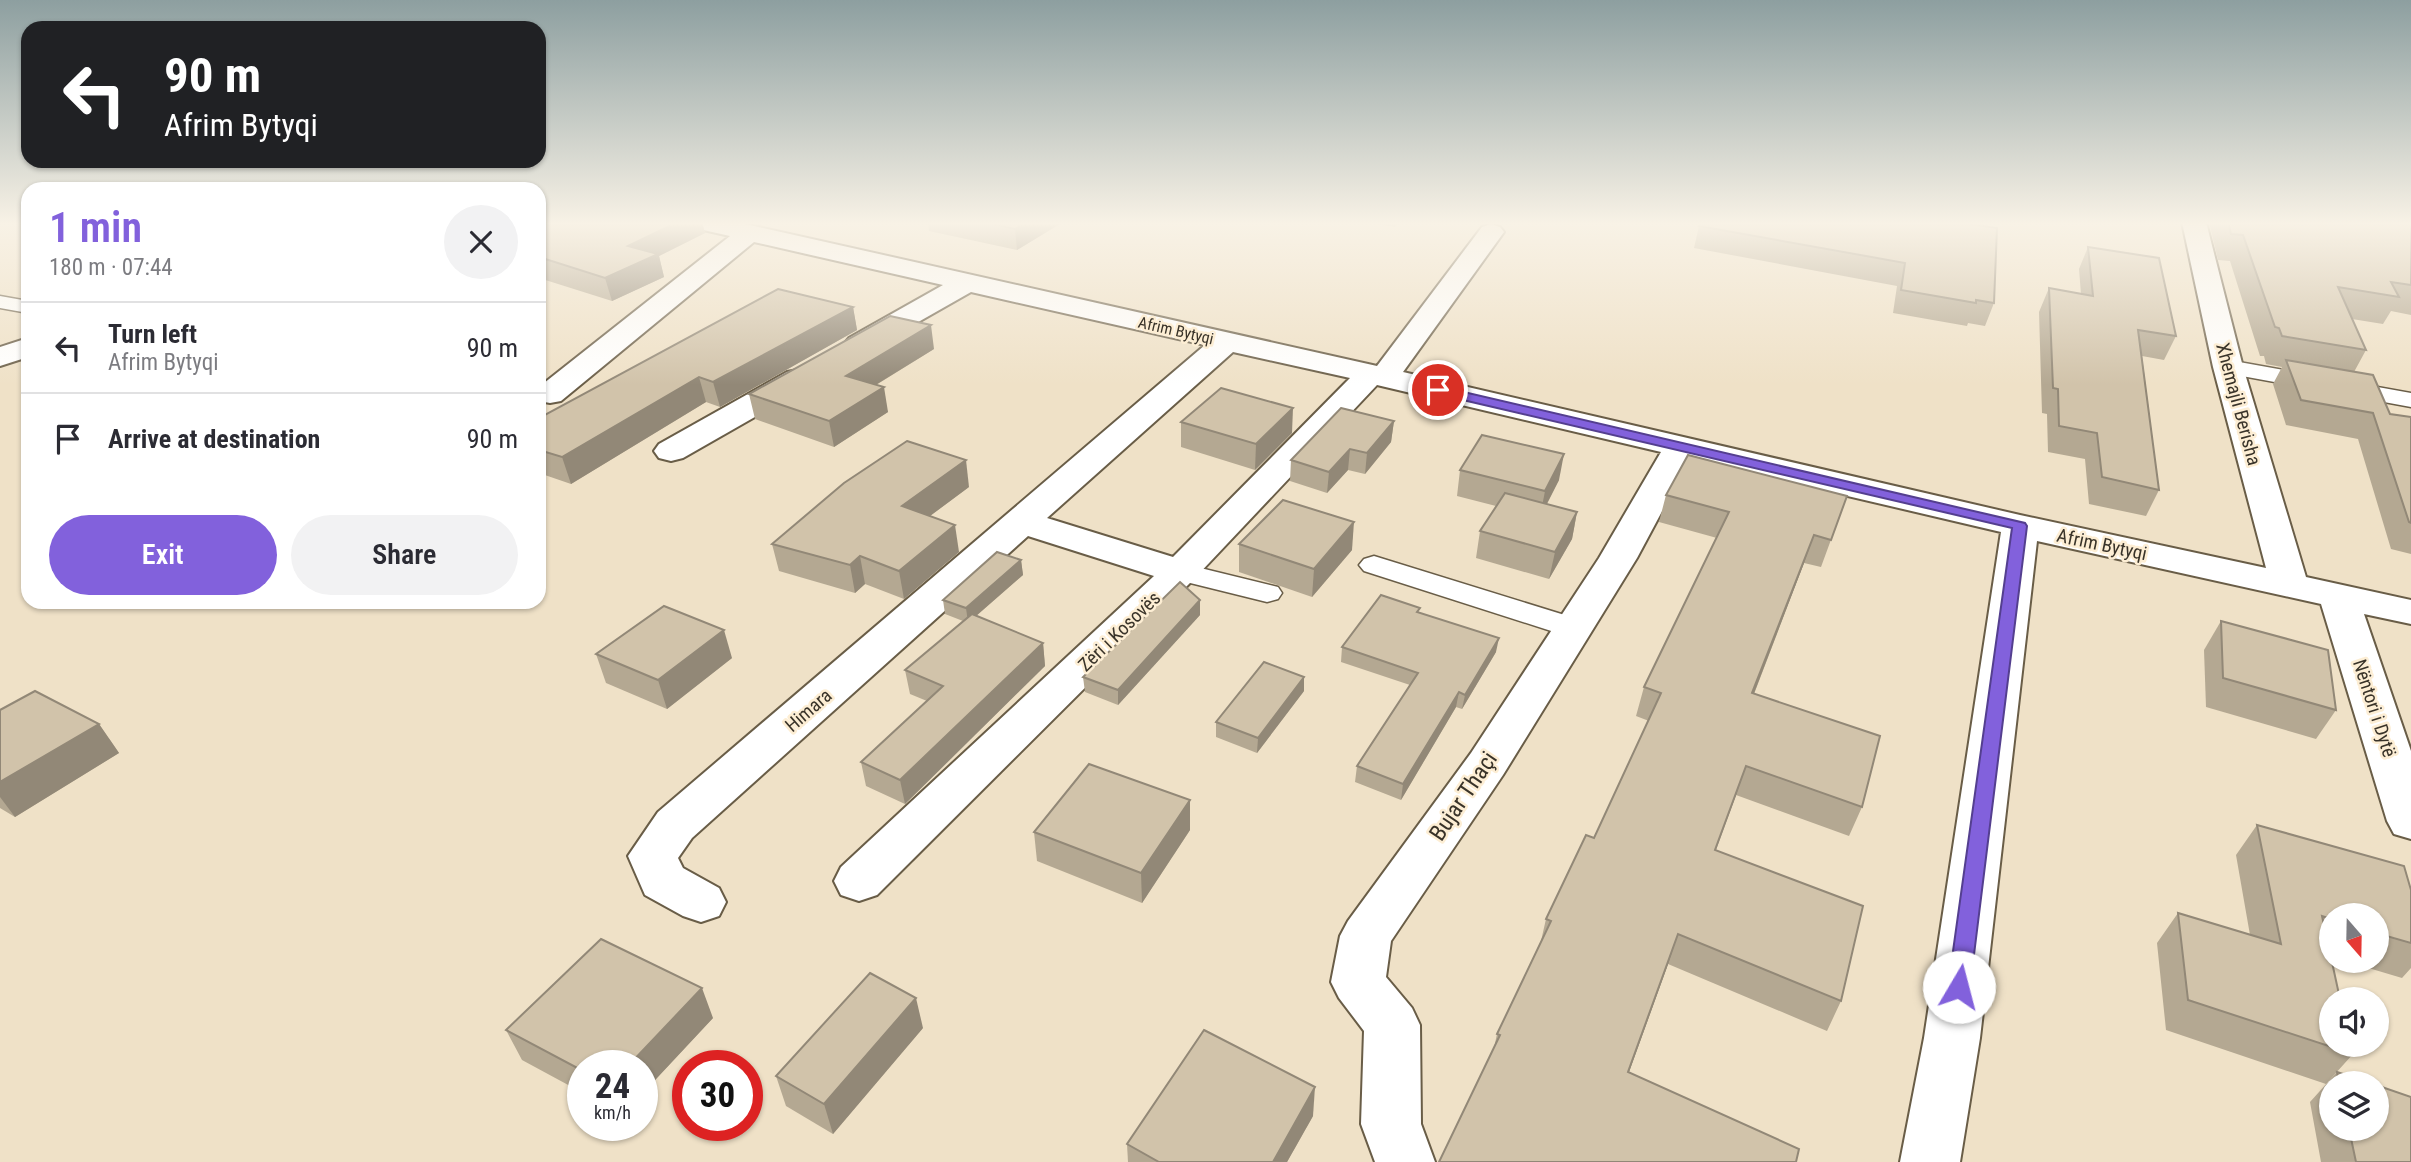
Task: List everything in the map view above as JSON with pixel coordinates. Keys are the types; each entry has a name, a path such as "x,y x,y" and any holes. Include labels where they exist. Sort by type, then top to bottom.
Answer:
{"street":[{"path":"550,394 696,276"},
{"name":"Afrim Bytyqi","path":"938,276 2020,526 2411,612"},
{"path":"1378,376 1456,276"},
{"name":"Xhemajli Berisha","path":"2207,276 2228,367 2289,584"},
{"path":"671,451 967,283"},
{"name":"Himara","path":"701,902 663,881 653,856 675,825 1226,341"},
{"path":"0,357 21,350"},
{"name":"Zëri i Kosovës","path":"859,881 1181,572 1378,376"},
{"name":"Bujar Thaçi","path":"1405,1162 1391,1124 1392,1025 1358,982 1366,936 1487,764 1618,558 1679,447"},
{"path":"1021,522 1181,572"},
{"path":"1930,1162 1954,1024 2020,526"},
{"name":"Nëntori i Dytë","path":"2338,595 2411,821"}],"lane":[{"path":"0,302 21,306"},
{"path":"2228,367 2411,400"},
{"path":"1374,565 1573,628"},
{"path":"1181,572 1267,593"}],"building":[{"path":"1903,276 1995,276 1994,303 1976,300 1976,303 1901,290"},
{"path":"2091,276 2163,276 2176,336 2138,330 2159,490 2102,477 2097,433 2059,426 2058,389 2053,388 2049,288 2093,296"},
{"path":"2257,276 2411,276 2411,285 2391,282 2399,297 2338,287 2366,350 2282,336 2279,328 2275,327"},
{"path":"778,289 853,307 713,382 699,377 562,457 546,452 546,414"},
{"path":"890,316 931,325 846,376 884,387 829,421 749,394"},
{"path":"2286,360 2373,375 2390,414 2411,417 2411,523 2373,413 2301,400"},
{"path":"1221,388 1293,408 1256,444 1181,422"},
{"path":"1341,408 1394,421 1367,453 1350,449 1329,472 1291,460"},
{"path":"1482,435 1564,454 1545,491 1460,470"},
{"path":"907,441 966,460 902,506 955,525 899,571 860,556 850,565 772,544 844,483"},
{"path":"1688,455 1847,496 1831,540 1814,535 1752,693 1880,736 1862,807 1746,766 1715,850 1863,906 1841,1001 1678,934 1628,1072 1799,1149 1796,1162 1439,1162 1551,921 1546,919 1586,835 1594,838 1661,693 1644,687 1729,512 1666,495"},
{"path":"1505,493 1577,512 1555,552 1480,531"},
{"path":"1283,500 1354,522 1314,569 1239,544"},
{"path":"997,552 1021,560 966,608 943,600"},
{"path":"1180,582 1200,600 1118,690 1083,677"},
{"path":"1381,595 1420,608 1417,612 1499,638 1465,695 1459,692 1403,784 1357,766 1418,673 1342,647"},
{"path":"664,606 724,630 658,680 596,654"},
{"path":"972,614 1043,643 900,780 861,762 943,686 905,670"},
{"path":"2221,621 2328,650 2336,710 2223,678"},
{"path":"1264,662 1304,677 1258,738 1216,722"},
{"path":"35,691 99,724 0,782 0,710"},
{"path":"1089,764 1190,800 1141,873 1034,832"},
{"path":"2257,825 2404,866 2411,890 2411,943 2389,937 2389,903 2319,903 2319,973 2334,973 2337,987 2319,987 2319,1043 2188,1000 2178,913 2281,944"},
{"path":"601,939 702,988 643,1050 567,1050 567,1062 506,1030"},
{"path":"870,973 916,998 824,1104 776,1076"},
{"path":"1204,1030 1315,1087 1273,1162 1159,1162 1127,1144"},
{"path":"2389,1089 2411,1097 2411,1162 2356,1162 2352,1141 2389,1141"}],"route":[{"path":"1438,390 2020,526 1959,987"}]}
